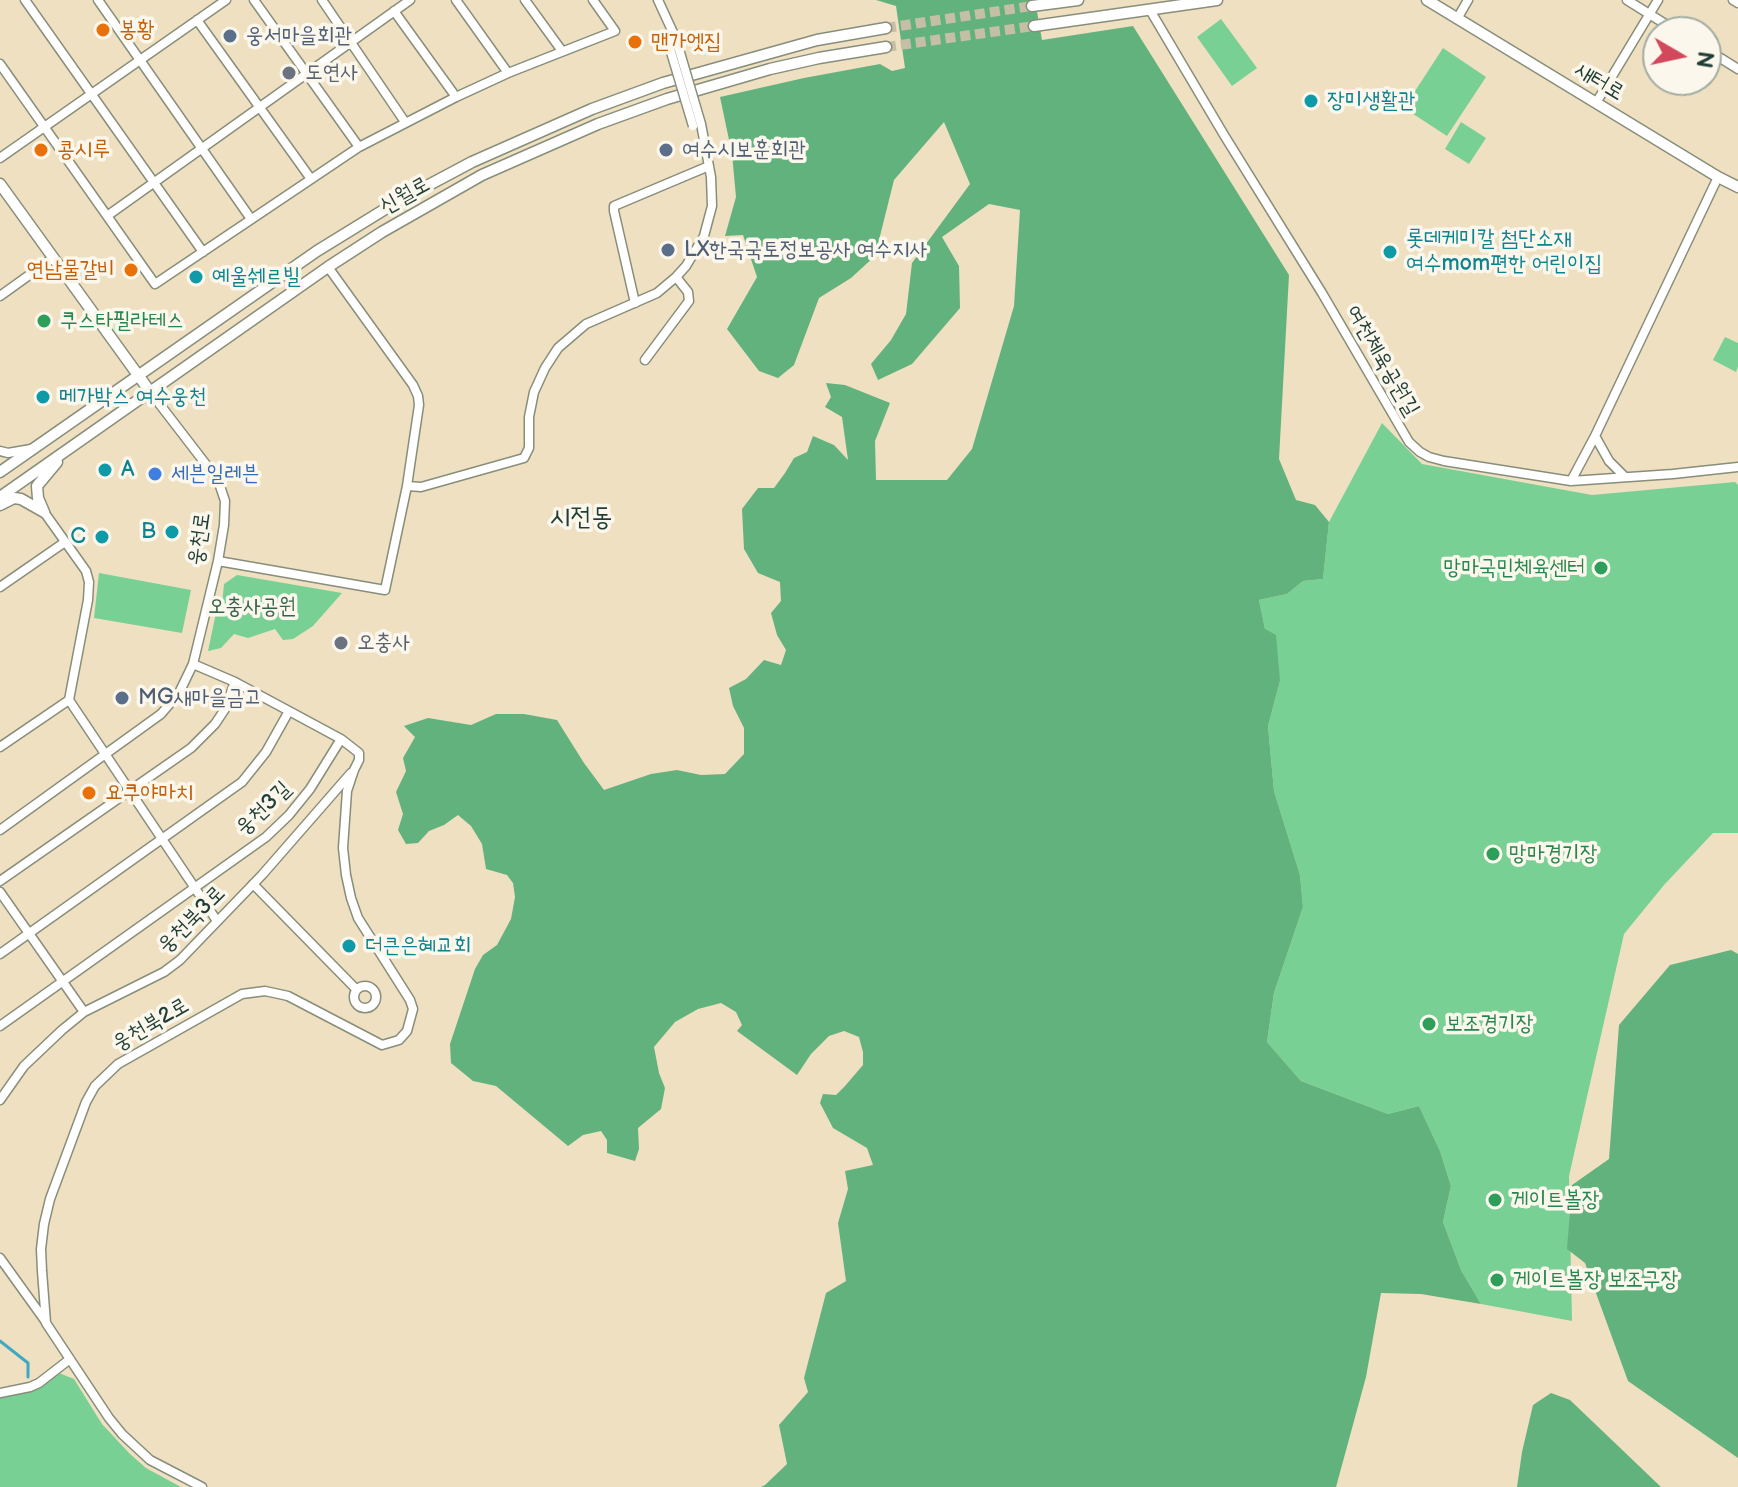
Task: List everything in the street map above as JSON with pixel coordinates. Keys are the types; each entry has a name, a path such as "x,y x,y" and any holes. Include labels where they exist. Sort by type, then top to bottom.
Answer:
{"street":[{"path":"25,0 203,252"},
{"path":"98,0 251,219"},
{"path":"0,158 226,0"},
{"path":"254,0 359,147"},
{"path":"322,0 405,122"},
{"path":"107,216 410,0"},
{"path":"456,0 508,73"},
{"path":"525,0 562,51"},
{"path":"0,64 155,284 359,147 508,73 615,31 593,0"},
{"path":"407,486 421,487 524,458 529,448 531,405 539,379 566,340 586,324 657,293 676,277 699,246 709,220 712,197 709,166 658,0"},
{"path":"1032,6 1078,0"},
{"path":"1034,26 1217,0"},
{"name":"새터로","path":"1427,0 1738,187"},
{"path":"1457,19 1468,0"},
{"path":"1627,0 1653,16"},
{"path":"1596,103 1658,0"},
{"name":"여천체육공원길","path":"1150,10 1409,442 1420,452 1429,457 1571,481 1738,467"},
{"path":"394,11 456,97"},
{"path":"197,20 311,179"},
{"name":"신월로","path":"0,472 317,251 395,203 472,162 592,109 663,83 817,40 886,28"},
{"name":"신월로","path":"0,497 328,267 482,175 598,124 667,99 770,69 886,47"},
{"path":"635,303 614,206 709,166"},
{"path":"1571,481 1718,177"},
{"name":"웅천로","path":"0,184 221,486 225,501 218,561 193,664 171,704 107,755 0,830"},
{"path":"0,296 53,258"},
{"path":"218,561 385,590 407,486 418,396 328,267"},
{"path":"645,360 689,301 688,292 676,277"},
{"path":"1595,436 1609,461 1624,476"},
{"path":"0,747 69,700 89,582 84,567 44,512 37,486 71,446"},
{"path":"0,451 8,453 32,449"},
{"path":"0,505 18,498 44,512"},
{"path":"0,587 65,542"},
{"path":"193,664 235,682 341,739 359,753 354,770"},
{"path":"0,881 191,748 206,735 225,709 235,682"},
{"path":"69,700 217,921"},
{"name":"웅천3길","path":"0,954 242,782 266,752 289,711"},
{"name":"웅천3길","path":"0,1026 266,837 310,789 341,739"},
{"name":"웅천북3로","path":"0,1100 24,1066 84,1012 164,972 180,960 253,884 354,770"},
{"name":"웅천북2로","path":"202,1487 163,1467 136,1447 109,1418 46,1323 41,1249 44,1224 50,1199 86,1102 95,1086 118,1064 242,994 272,992 288,996 382,1045 399,1040 407,1031 413,1009 410,1000 358,918 346,875 343,848 347,791 354,770"},
{"path":"321,807 337,805 345,819"},
{"path":"253,884 356,989"},
{"path":"0,892 84,1012"},
{"path":"0,1258 46,1323"},
{"path":"0,1393 39,1383 70,1359"}],"green space":[{"path":"876,0 1035,0 1042,40 1133,26 1289,275 1279,459 1296,500 1315,505 1329,522 1323,579 1303,581 1287,594 1259,600 1265,629 1276,635 1280,681 1268,726 1274,791 1300,875 1303,907 1274,993 1267,1042 1301,1081 1388,1114 1419,1106 1440,1151 1451,1186 1443,1222 1461,1270 1481,1304 1421,1294 1381,1293 1366,1377 1336,1487 761,1487 787,1464 779,1425 808,1392 804,1378 826,1293 846,1281 838,1223 848,1189 845,1171 873,1165 867,1148 833,1128 820,1103 823,1094 836,1095 863,1065 859,1037 844,1031 829,1036 811,1054 797,1075 737,1031 742,1025 736,1012 721,1003 698,1009 675,1022 654,1047 665,1088 661,1109 638,1128 639,1149 635,1161 607,1153 607,1140 601,1131 583,1135 568,1146 496,1086 473,1081 451,1063 450,1044 475,969 483,955 497,945 511,919 515,897 513,883 507,875 486,869 482,844 471,826 458,815 429,831 418,843 406,844 398,830 403,814 396,792 406,771 403,758 415,737 404,726 428,718 471,725 496,714 524,714 557,720 604,790 651,774 677,770 701,775 725,774 744,754 744,728 733,706 729,688 746,679 764,660 781,665 786,650 777,635 771,613 781,601 780,582 758,573 744,549 742,509 758,488 774,488 794,458 807,452 813,436 834,445 848,460 842,417 825,407 831,397 826,383 845,385 890,403 875,441 876,480 947,480 972,449 1014,306 1020,210 989,204 942,237 959,266 960,308 912,364 878,380 871,364 891,340 906,314 912,263 970,184 944,122 894,180 875,256 851,278 819,298 794,365 778,378 759,371 727,329 757,277 743,235 725,236 736,197 732,154 720,97 880,64 892,71 905,68 896,6"},
{"path":"1221,19 1257,68 1232,86 1197,37"},
{"path":"1443,48 1486,77 1447,136 1404,108"},
{"path":"1461,122 1486,138 1469,164 1445,149"},
{"path":"1725,337 1738,343 1736,372 1713,360"},
{"name":"망마경기장","path":"1382,423 1422,464 1592,495 1735,482 1738,485 1738,833 1713,833 1624,934 1569,1176 1572,1321 1481,1304 1461,1270 1443,1222 1451,1186 1440,1151 1419,1106 1388,1114 1301,1081 1267,1042 1274,993 1303,907 1300,875 1274,791 1268,726 1280,681 1259,600 1287,594 1303,581 1323,579 1329,522"},
{"path":"99,573 191,590 182,633 94,618"},
{"name":"오충사공원","path":"237,575 342,593 313,626 293,639 283,640 275,629 248,638 234,634 221,648 208,651 217,608 222,604 224,584"},
{"path":"1731,950 1738,954 1738,1458 1628,1381 1585,1263 1567,1249 1572,1185 1609,1159 1619,1025 1670,965"},
{"path":"59,1373 74,1379 102,1424 130,1454 146,1468 181,1487 0,1487 0,1396 35,1390"},
{"path":"1551,1393 1570,1400 1661,1487 1517,1487 1533,1405"}],"waterway":[{"path":"0,1341 28,1363 28,1377"}],"tunnel":[{"path":"886,28 1032,6"},
{"path":"886,47 1034,26"}],"place":[{"name":"봉황","path":"103,30"},
{"name":"웅서마을회관","path":"230,36"},
{"name":"맨가엣집","path":"635,42"},
{"name":"도연사","path":"289,73"},
{"name":"장미생활관","path":"1311,101"},
{"name":"콩시루","path":"41,150"},
{"name":"여수시보훈회관","path":"666,150"},
{"name":"LX한국국토정보공사 여수지사","path":"668,250"},
{"name":"롯데케미칼 첨단소재 여수mom편한 어린이집","path":"1390,252"},
{"name":"연남물갈비","path":"131,270"},
{"name":"예울쉐르빌","path":"196,277"},
{"name":"쿠스타필라테스","path":"44,321"},
{"name":"메가박스 여수웅천","path":"43,397"},
{"name":"A","path":"105,470"},
{"name":"세븐일레븐","path":"155,474"},
{"name":"B","path":"172,532"},
{"name":"C","path":"102,537"},
{"name":"망마국민체육센터","path":"1601,568"},
{"name":"오충사","path":"341,643"},
{"name":"MG새마을금고","path":"122,698"},
{"name":"요쿠야마치","path":"89,793"},
{"name":"망마경기장","path":"1493,854"},
{"name":"더큰은혜교회","path":"349,946"},
{"name":"보조경기장","path":"1429,1024"},
{"name":"게이트볼장","path":"1495,1200"},
{"name":"게이트볼장 보조구장","path":"1497,1280"}],"district":[{"name":"시전동","path":"581,518"}]}
